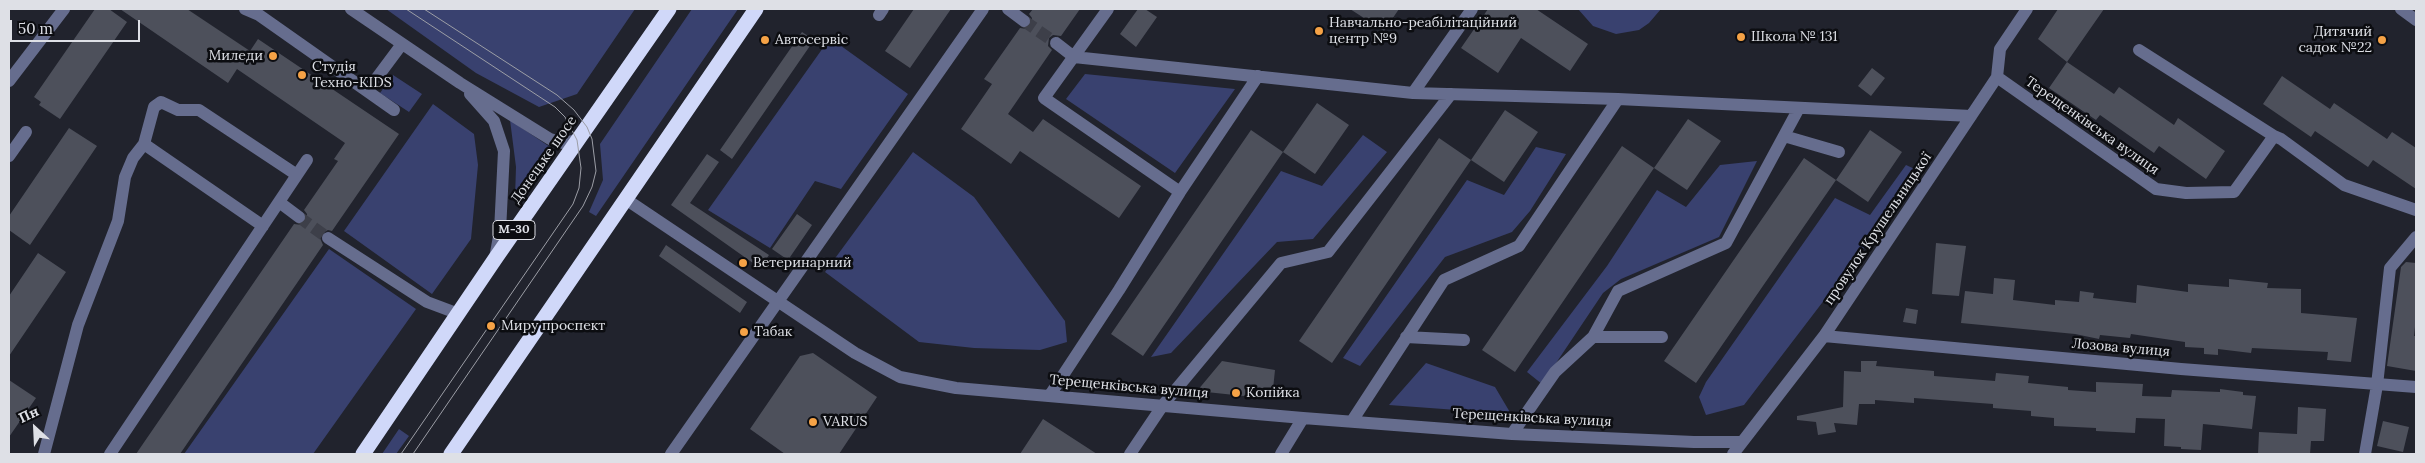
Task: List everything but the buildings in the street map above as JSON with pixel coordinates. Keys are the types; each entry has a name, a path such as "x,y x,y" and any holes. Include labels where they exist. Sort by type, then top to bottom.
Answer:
{"highway":[{"name":"Донецьке шосе","path":"363,454 495,259 669,9"},
{"path":"451,454 627,200 756,9"}],"street":[{"path":"9,81 64,9"},
{"path":"245,9 259,15 394,110"},
{"path":"351,9 460,83 550,139 562,143 577,140"},
{"path":"672,454 983,9"},
{"path":"1008,9 1024,21"},
{"path":"1108,9 1044,98 1180,192"},
{"path":"1413,93 1472,9"},
{"name":"провулок Крушельницької","path":"1733,454 1824,336 1997,77 2000,49 2027,9"},
{"path":"2401,9 2416,20"},
{"path":"1056,43 1074,57 1413,93 1618,99 1971,116"},
{"path":"367,92 402,44"},
{"path":"2139,50 2281,139 2344,185 2416,210"},
{"path":"1050,395 1180,192 1258,76"},
{"name":"Терещенківська вулиця","path":"1997,77 2156,189 2186,194 2234,192 2274,136"},
{"path":"460,83 494,121 504,151 500,231 495,259"},
{"path":"1130,454 1163,405 1281,263 1328,252 1451,94"},
{"path":"1352,421 1444,280 1518,246 1618,99"},
{"path":"44,454 78,325 118,221 125,177 133,158 144,144 149,119 157,104 160,102 178,110 199,110 297,175"},
{"path":"1512,434 1555,372 1593,337 1618,291 1726,243 1799,108"},
{"path":"9,156 26,132"},
{"path":"1784,136 1839,152"},
{"path":"144,144 263,226"},
{"path":"110,454 307,160"},
{"name":"Терещенківська вулиця","path":"627,200 855,353 900,377 956,388 1303,418 1512,434 1694,442 1741,442"},
{"path":"279,202 299,217"},
{"path":"2365,454 2377,385 2390,268 2416,237"},
{"path":"328,238 427,302 459,314"},
{"name":"Лозова вулиця","path":"1824,336 2416,387"},
{"path":"1406,337 1464,340"},
{"path":"1593,337 1662,337"},
{"path":"1281,454 1303,418"}],"shaded area":[{"path":"386,9 635,9 577,94 539,107 476,73"},
{"path":"692,9 738,9 596,216 589,212 603,180 600,144"},
{"path":"1578,9 1661,9 1649,23 1639,30 1616,34 1593,26"},
{"path":"830,38 908,94 841,189 815,181 770,248 708,210"},
{"path":"1085,74 1235,89 1175,173 1066,99"},
{"path":"393,75 422,94 409,112 380,93"},
{"path":"433,104 474,134 478,165 471,239 432,294 344,231"},
{"path":"510,120 550,147 515,198 516,167"},
{"path":"1363,135 1387,152 1313,239 1277,242 1171,353 1151,357 1281,171 1322,186"},
{"path":"1536,147 1566,154 1530,211 1512,232 1445,257 1360,366 1343,358 1467,180 1504,195"},
{"path":"913,152 974,197 1065,321 1067,342 1040,350 974,348 919,342 825,272"},
{"path":"1757,161 1719,237 1621,279 1603,293 1542,384 1527,372 1607,266 1657,190 1686,207 1720,165"},
{"path":"1906,165 1919,171 1880,227 1744,405 1706,415 1699,397 1706,382 1835,198 1870,215"},
{"path":"329,249 416,309 313,454 184,454"},
{"path":"1426,363 1495,387 1511,414 1389,405"},
{"path":"399,429 409,436 396,454 382,454"}],"tunnel":[{"path":"1024,21 1056,43"},
{"path":"299,217 328,238"}],"tram line":[{"path":"401,454 573,204 579,188 581,168 577,140 565,117 555,107 406,9"},
{"path":"413,454 583,206 592,187 596,171 592,139 587,127 574,110 557,95 424,9"}],"place":[{"name":"Навчально-реабілітаційний центр №9","path":"1319,31"},
{"name":"Школа № 131","path":"1741,37"},
{"name":"Автосервіс","path":"765,40"},
{"name":"Дитячий садок №22","path":"2382,40"},
{"name":"Миледи","path":"273,56"},
{"name":"Студія Техно-KIDS","path":"302,75"},
{"name":"Ветеринарний","path":"743,263"},
{"name":"Миру проспект","path":"491,326"},
{"name":"Табак","path":"744,332"},
{"name":"Копійка","path":"1236,393"},
{"name":"VARUS","path":"813,422"}]}
